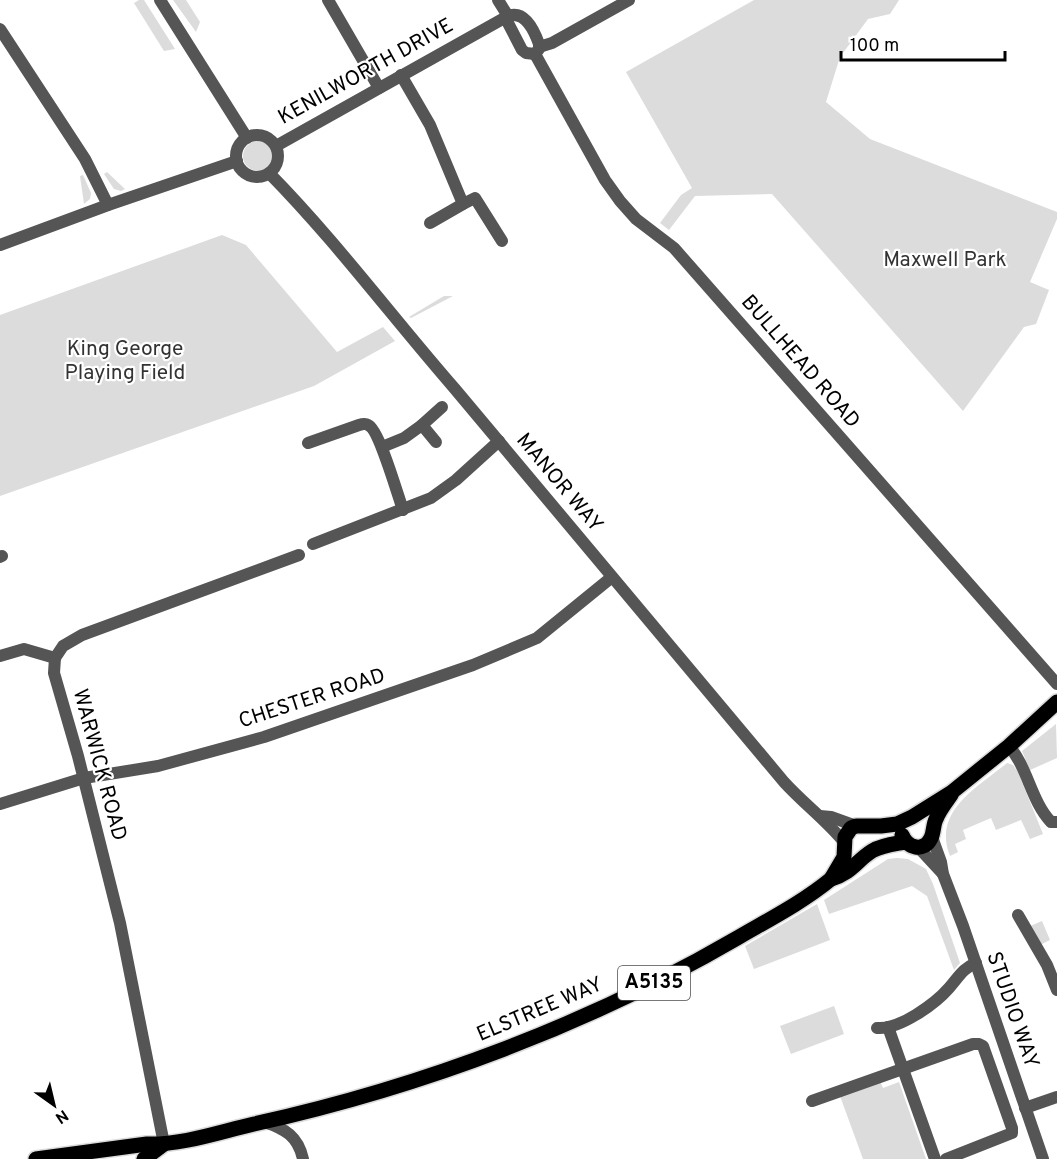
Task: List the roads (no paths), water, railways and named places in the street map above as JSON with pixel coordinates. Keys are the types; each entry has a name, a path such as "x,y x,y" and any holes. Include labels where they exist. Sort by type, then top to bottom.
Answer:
{"main road":[{"path":"862,827 897,824 952,792 1009,746 1057,702"},
{"path":"932,834 936,819 952,792"},
{"path":"909,819 924,818 929,821 932,834"},
{"path":"909,819 902,829 902,835 912,845"},
{"path":"845,845 854,856 869,853 875,846 875,837 862,827"},
{"name":"ELSTREE WAY","path":"831,879 844,857 847,832 862,827"},
{"name":"ELSTREE WAY","path":"271,1120 461,1065 578,1018 691,964 778,914 831,879 843,876 855,868 869,853 885,845 928,843 932,834"},
{"name":"A5135","path":"36,1159 147,1144 164,1144 271,1120"},
{"name":"A5135","path":"144,1159 164,1144"},
{"name":"A5135","path":"65,1156 91,1159"}],"street":[{"path":"160,0 247,138 238,148 239,167 250,176 256,177 269,173"},
{"path":"328,0 379,88"},
{"name":"BULLHEAD ROAD","path":"498,0 508,16 509,26 522,50 526,53 537,50"},
{"path":"537,50 629,0"},
{"name":"BULLHEAD ROAD","path":"508,16 516,13 523,16 537,39 537,50 605,180 620,201 636,219 674,248 1057,684"},
{"name":"KENILWORTH DRIVE","path":"276,146 508,16"},
{"path":"0,29 85,159 108,205"},
{"path":"401,75 430,125 463,204"},
{"name":"KENILWORTH DRIVE","path":"247,138 260,135 272,141 276,146 278,158 274,169 269,173"},
{"path":"0,245 237,161"},
{"name":"MANOR WAY","path":"269,173 322,230 399,325 784,782 820,816 845,845"},
{"path":"430,223 475,198 502,241"},
{"path":"382,447 404,438 442,407"},
{"path":"308,443 366,423 375,431 382,447 403,510"},
{"path":"422,425 436,442"},
{"path":"314,544 431,498 456,480 499,441"},
{"path":"0,656 24,649 55,658 63,646 81,635 299,555"},
{"name":"CHESTER ROAD","path":"0,804 84,778 158,766 264,737 463,669 537,638 612,578"},
{"name":"WARWICK ROAD","path":"55,658 54,673 84,778 120,923 164,1144"},
{"path":"1009,746 1021,762 1044,815 1051,822 1057,822"},
{"name":"MANOR WAY","path":"820,816 831,817 862,827"},
{"name":"STUDIO WAY","path":"932,834 943,874 1044,1159"},
{"name":"STUDIO WAY","path":"912,845 943,874"},
{"path":"1018,915 1047,965 1057,990"},
{"path":"935,1159 902,1069 882,1028 914,1016 929,1006 968,966 976,963"},
{"path":"812,1101 973,1044 979,1044 982,1046 1012,1133 946,1159"},
{"path":"1025,1108 1057,1097"},
{"path":"271,1120 289,1132 299,1145 303,1159"}],"park label":[{"name":"Maxwell Park","path":"945,260"},
{"name":"King George Playing Field","path":"125,361"}]}
